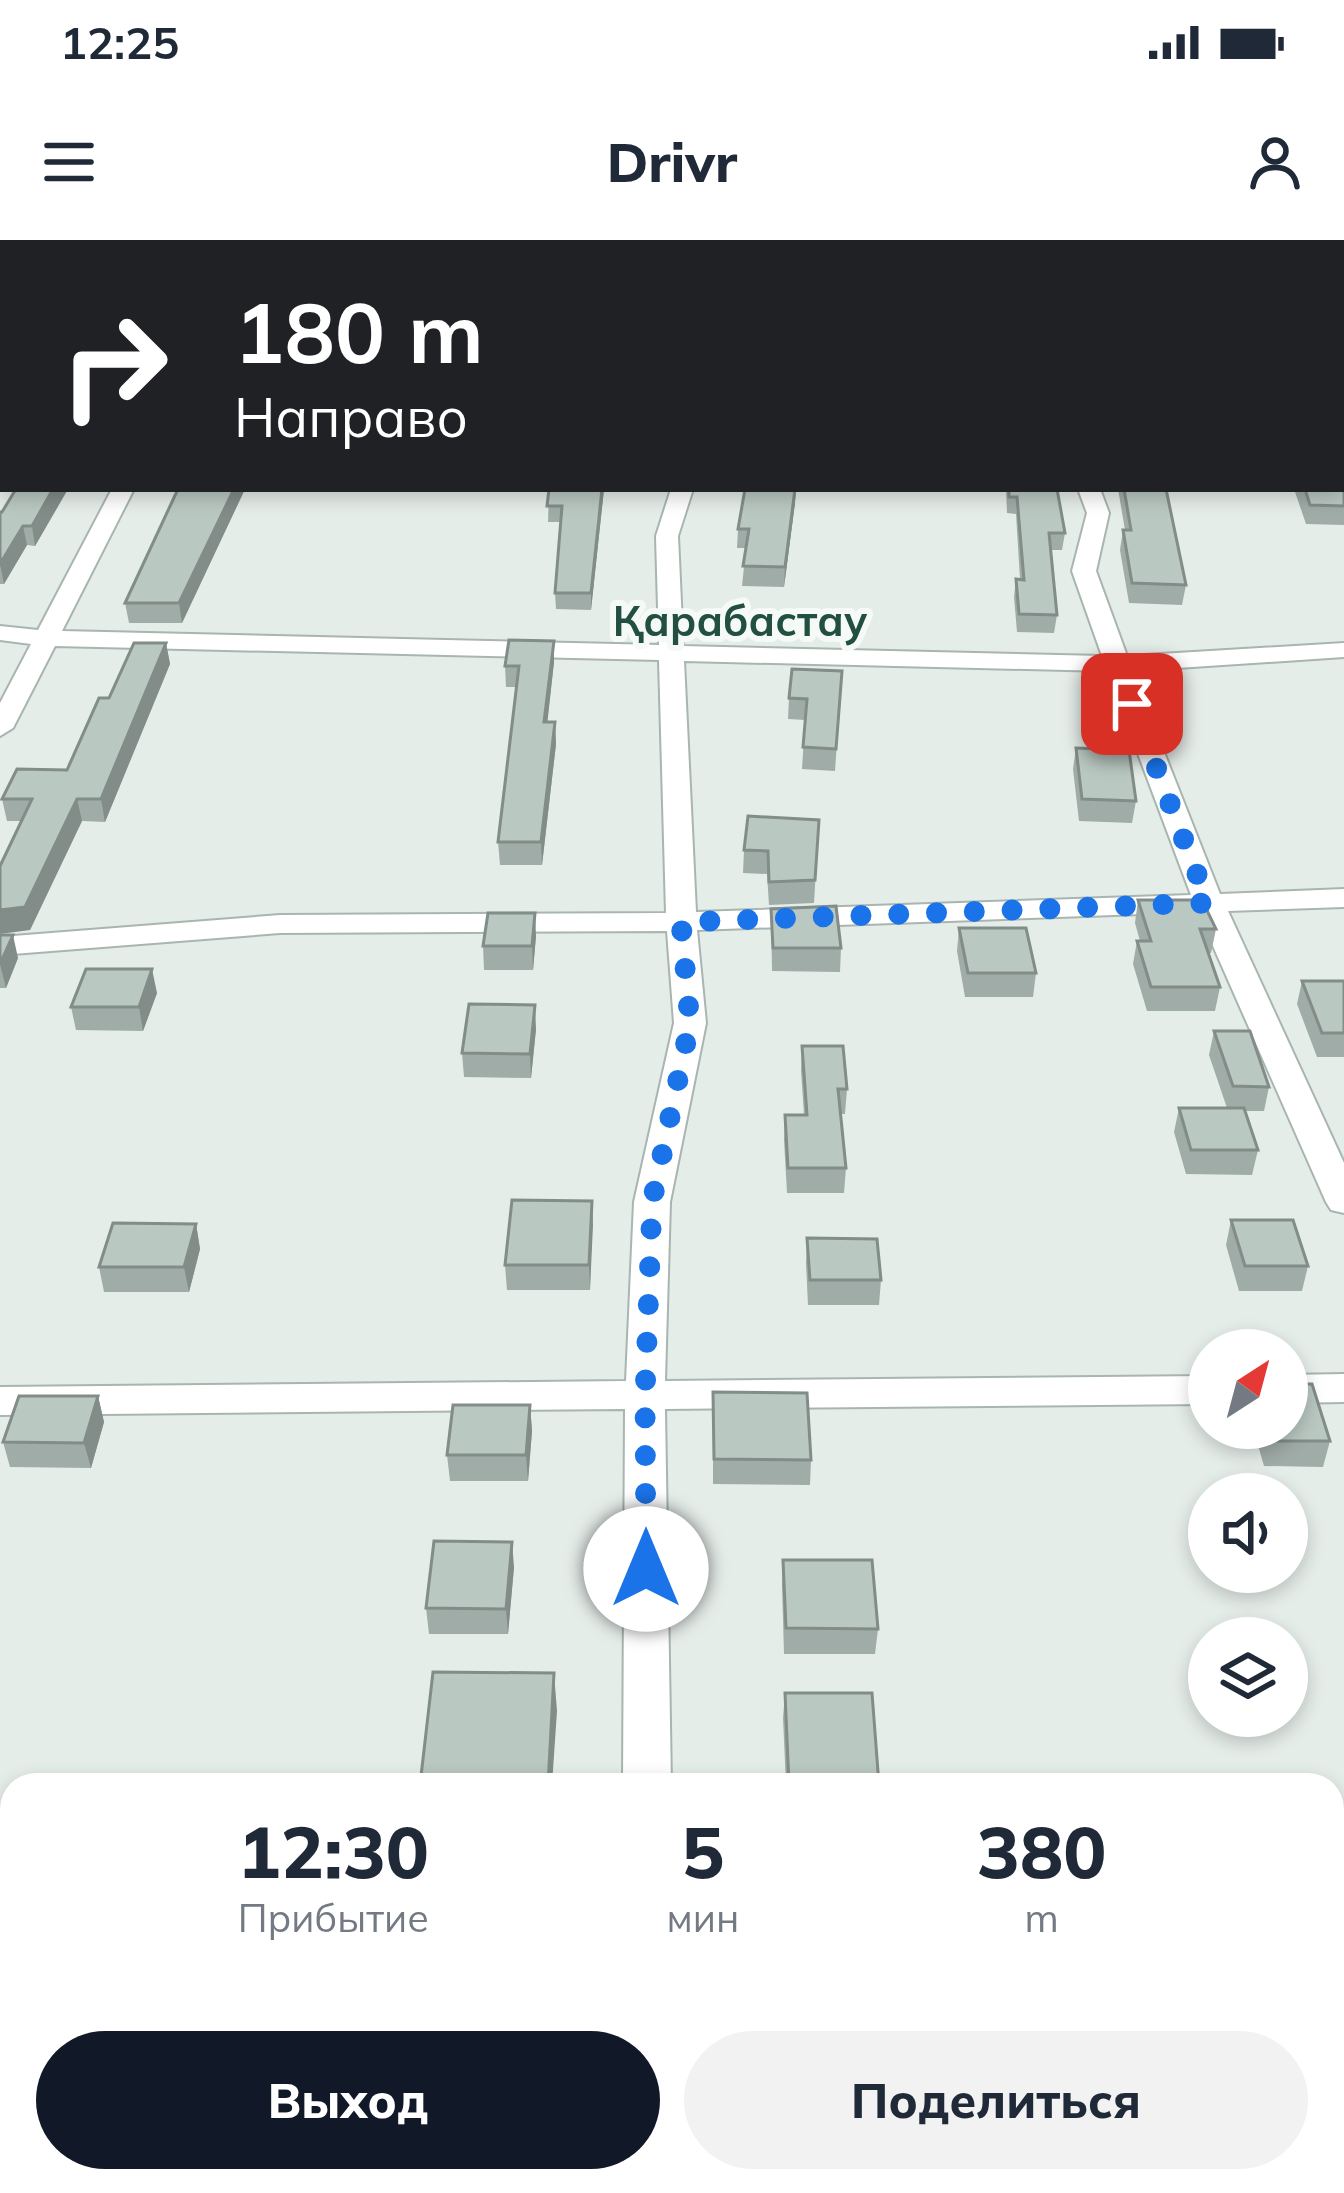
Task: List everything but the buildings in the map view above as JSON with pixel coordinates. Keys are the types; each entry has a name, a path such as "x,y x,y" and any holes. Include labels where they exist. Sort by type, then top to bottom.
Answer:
{"street":[{"path":"0,728 121,492"},
{"path":"647,1773 645,1396 652,1202 690,1023 681,922 667,536 681,492"},
{"path":"1089,492 1098,513 1084,571 1117,664 1208,903 1344,1202"},
{"path":"0,633 44,638 1117,664 1344,650"},
{"path":"0,946 280,924 681,922 1344,898"},
{"path":"1308,1389 1344,1388"},
{"path":"0,1401 1188,1390"}],"district":[{"name":"Қарабастау","path":"740,621"}],"route":[{"path":"646,1569 645,1396 652,1202 690,1023 681,922 1208,903 1132,704"}]}
